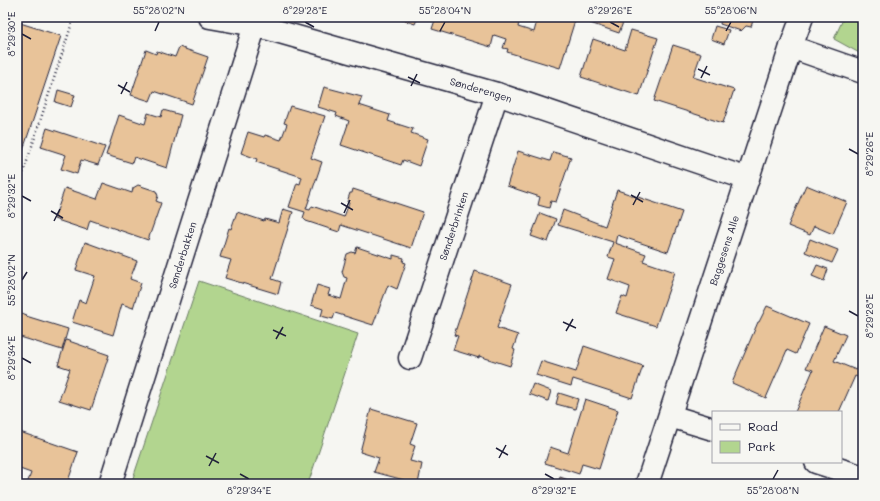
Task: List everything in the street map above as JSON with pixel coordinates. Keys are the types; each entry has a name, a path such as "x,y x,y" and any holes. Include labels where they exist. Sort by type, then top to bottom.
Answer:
{"street":[{"name":"Sønderengen","path":"210,17 255,25 497,94 748,179"},
{"name":"Baggesens Alle","path":"647,484 802,17"},
{"name":"Sønderbakken","path":"110,484 255,25"},
{"path":"791,48 863,72"},
{"name":"Sønderbrinken","path":"410,358 497,94"},
{"path":"670,416 712,430"},
{"path":"819,463 863,477"}],"path":[{"path":"17,192 74,17"}],"green space":[{"path":"844,17 863,17 863,55 834,39"},
{"path":"199,281 358,334 308,484 131,484"}],"building":[{"path":"394,17 418,17 415,24"},
{"path":"436,17 520,17 518,27 534,32 538,17 576,17 560,68 507,52 508,49 503,48 506,39 494,35 491,47 432,29"},
{"path":"592,17 625,17 619,33 590,23"},
{"path":"718,17 754,17 751,27 746,26 741,31 720,24 721,18"},
{"path":"17,22 61,36 17,168"},
{"path":"715,26 729,30 724,44 711,39"},
{"path":"631,30 658,38 639,96 581,77 593,39 625,50"},
{"path":"673,45 701,54 693,77 734,90 723,123 654,101"},
{"path":"179,47 208,57 192,104 154,91 150,101 131,95 146,50 156,54 157,51 175,57"},
{"path":"324,87 362,97 359,105 390,115 388,121 413,129 411,133 428,139 419,166 403,160 401,165 341,145 349,121 336,116 337,113 318,107"},
{"path":"58,90 75,95 71,107 55,102"},
{"path":"290,106 325,116 311,158 322,162 306,209 310,210 312,206 344,217 349,203 347,202 353,189 423,212 411,248 341,225 339,232 306,221 303,218 305,212 289,207 297,183 300,184 302,177 256,162 257,159 241,153 248,132 281,140 287,124 284,123"},
{"path":"163,110 181,115 167,168 134,157 132,163 106,155 119,115 145,124 148,113 161,117"},
{"path":"47,128 105,147 98,165 81,160 77,174 61,169 66,155 41,147"},
{"path":"518,151 550,161 553,152 571,157 556,202 551,201 549,208 538,205 540,197 507,186"},
{"path":"103,183 132,193 133,188 138,185 156,191 158,196 156,201 161,203 148,240 90,220 87,230 54,219 65,188 97,199"},
{"path":"806,185 847,202 833,234 814,226 810,235 788,226"},
{"path":"617,190 682,212 668,252 617,235 615,243 646,254 643,261 675,272 656,326 616,313 622,296 627,298 630,287 608,279 615,259 608,257 613,242 558,225 563,210 605,226"},
{"path":"283,209 293,212 272,279 281,282 278,294 225,278 231,260 220,257 229,228 231,229 237,212 264,221 265,219 279,223"},
{"path":"540,213 556,219 548,242 531,236"},
{"path":"810,239 838,250 832,263 805,252"},
{"path":"85,242 137,261 130,279 141,283 133,308 122,304 113,335 72,322 79,300 86,303 95,276 76,270"},
{"path":"357,247 393,259 393,255 404,258 403,262 406,263 397,289 388,285 373,325 335,313 333,319 321,316 323,309 311,305 317,285 330,289 328,295 341,299 347,278 344,277 342,272 347,254 352,252 355,253"},
{"path":"817,265 828,269 824,281 812,276"},
{"path":"475,271 512,284 497,328 518,335 513,349 515,350 510,366 479,356 479,358 453,350 458,336 454,335"},
{"path":"767,306 809,324 796,354 787,350 766,398 732,383 758,322"},
{"path":"19,312 27,315 26,316 68,329 62,350 17,336 17,315"},
{"path":"824,326 846,335 834,361 856,370 863,355 863,379 855,376 839,411 795,411 813,370 806,368"},
{"path":"66,340 109,355 91,410 59,400 70,369 58,365"},
{"path":"584,346 643,366 632,398 573,379 571,386 536,375 541,361 576,372"},
{"path":"533,384 551,391 548,401 529,394"},
{"path":"559,393 578,399 575,409 556,404"},
{"path":"585,399 618,410 599,469 582,464 579,474 545,463 550,447 568,453"},
{"path":"371,409 417,423 410,444 415,446 410,461 422,464 418,484 404,484 404,480 374,472 379,458 360,452"},
{"path":"17,431 78,452 67,484 27,484 31,473 17,468"},
{"path":"560,477 580,484 558,484"}]}
